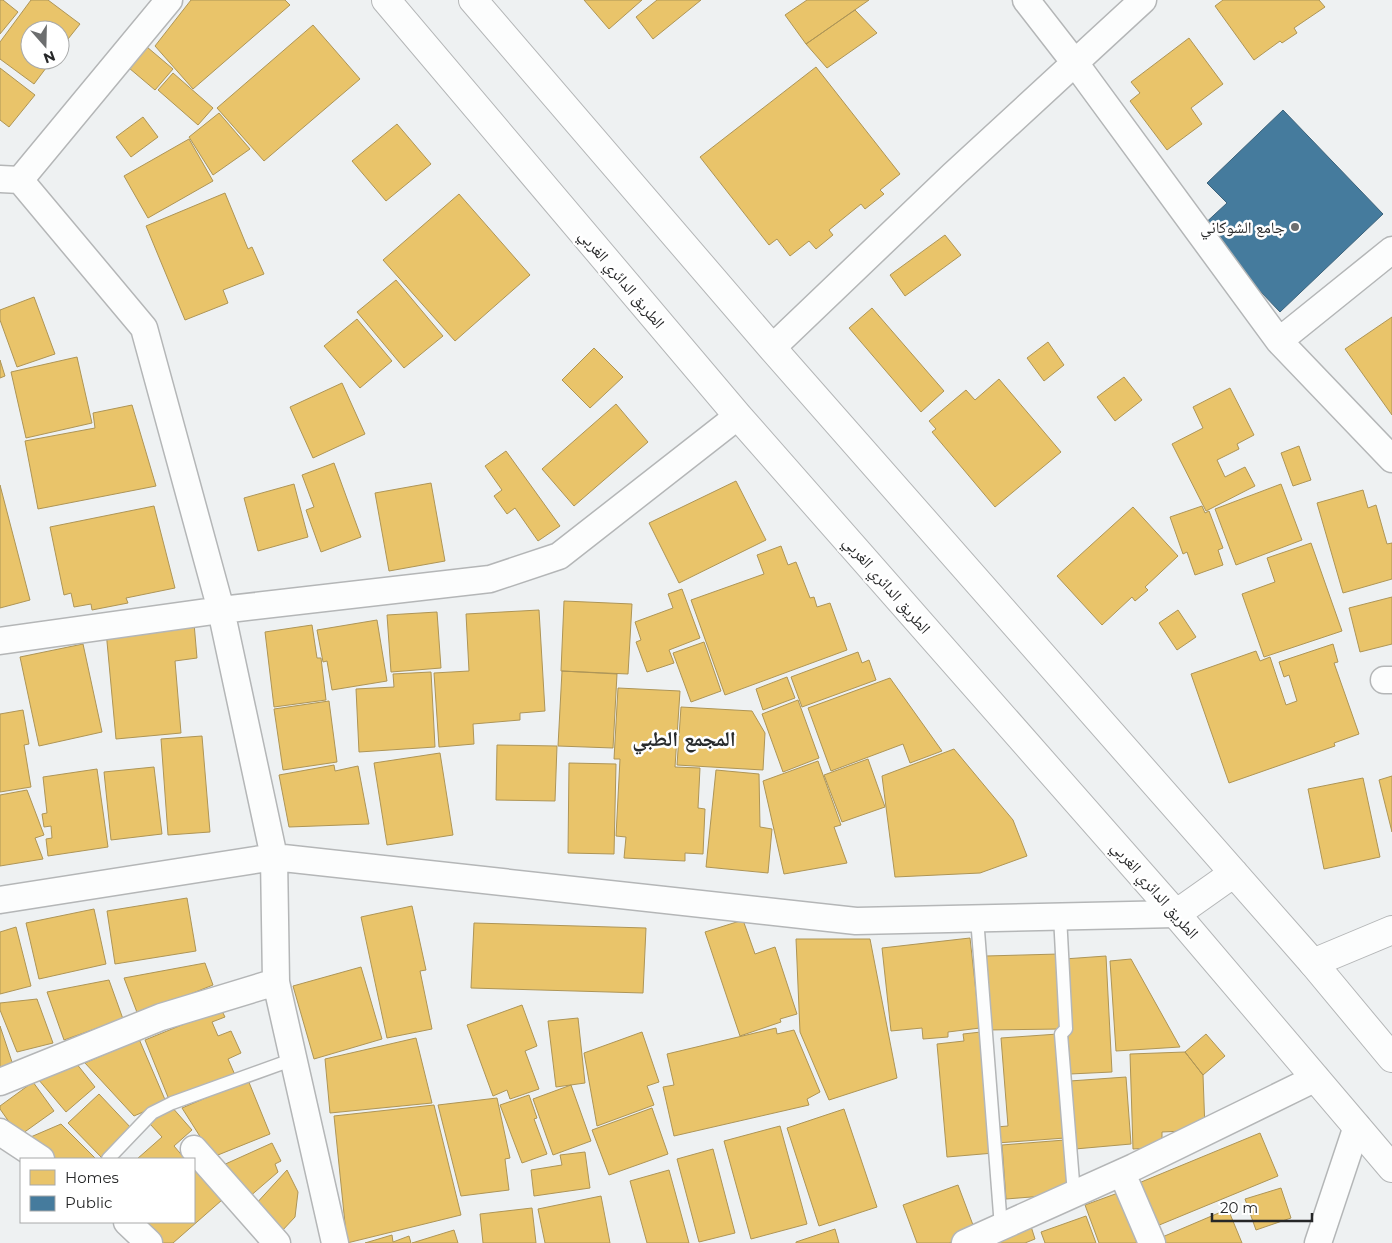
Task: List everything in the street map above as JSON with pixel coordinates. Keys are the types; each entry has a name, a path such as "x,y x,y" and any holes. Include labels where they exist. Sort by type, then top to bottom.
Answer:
{"main road":[{"name":"الطريق الدائري الغربي","path":"386,0 738,416 1176,914 1392,1168"},
{"path":"473,0 772,348 1313,963 1392,1058"},
{"path":"1176,914 1234,873"},
{"path":"1313,963 1392,930"}],"street":[{"path":"168,0 10,179 144,328 221,610 274,857 276,982 294,1059 330,1240"},
{"path":"1026,0 1279,341 1392,459"},
{"path":"772,348 952,175 1143,0"},
{"path":"1279,341 1392,250"},
{"path":"0,641 221,610 490,579 559,556 738,416"},
{"path":"0,900 274,857 856,921 1176,914"},
{"path":"0,1082 161,1017 276,982"},
{"path":"965,1243 1122,1173 1316,1078"},
{"path":"1318,1243 1358,1126"},
{"path":"0,1132 39,1158"},
{"path":"194,1149 277,1243"},
{"path":"1122,1173 1152,1243"},
{"path":"128,1223 149,1243"}],"lane":[{"path":"1060,916 1066,1029 1061,1034 1074,1194"},
{"path":"977,918 1002,1227"},
{"path":"109,1158 152,1113 172,1103 294,1059"}],"building: Homes":[{"path":"0,0 3,0 18,12 0,34"},
{"path":"31,0 48,0 80,24 70,36 70,20 20,20 20,70 44,70 34,84 0,59 0,42"},
{"path":"191,0 285,0 290,5 193,89 155,46"},
{"path":"584,0 642,0 609,29"},
{"path":"657,0 701,0 653,39 636,17"},
{"path":"807,0 869,0 806,44 785,15"},
{"path":"1223,0 1319,0 1325,7 1294,28 1297,33 1282,43 1280,41 1254,60 1215,6"},
{"path":"855,10 877,33 827,68 806,44"},
{"path":"313,25 360,79 264,161 217,108"},
{"path":"1189,38 1223,84 1191,108 1202,124 1167,150 1130,101 1140,93 1131,82"},
{"path":"147,47 173,69 155,90 129,68"},
{"path":"816,67 900,174 880,190 884,194 865,209 861,204 829,230 833,235 816,249 809,241 790,256 777,239 769,245 700,157"},
{"path":"0,68 35,95 9,127 0,120"},
{"path":"173,73 213,108 198,125 158,90"},
{"path":"219,113 250,149 213,175 189,137"},
{"path":"143,117 158,137 131,157 116,137"},
{"path":"397,124 431,164 386,201 352,161"},
{"path":"189,139 213,181 148,218 124,176"},
{"path":"225,193 248,249 252,247 264,274 223,290 228,303 185,320 146,226"},
{"path":"459,194 530,275 455,341 383,260"},
{"path":"945,235 961,255 905,296 890,275"},
{"path":"396,280 443,336 404,368 357,312"},
{"path":"34,297 55,354 17,367 0,320 0,310"},
{"path":"872,308 944,391 921,412 849,328"},
{"path":"1392,317 1392,415 1345,349"},
{"path":"357,319 392,361 360,388 324,346"},
{"path":"1048,342 1064,365 1044,381 1027,358"},
{"path":"594,348 623,377 590,408 562,380"},
{"path":"77,357 92,423 26,438 11,372"},
{"path":"0,360 5,376 0,378"},
{"path":"1124,377 1142,400 1115,421 1097,397"},
{"path":"999,379 1061,452 995,507 932,432 936,429 929,421 966,390 975,400"},
{"path":"342,383 365,434 313,458 290,407"},
{"path":"1230,388 1254,435 1237,444 1239,449 1217,460 1225,477 1245,467 1255,486 1206,511 1172,444 1203,428 1193,407"},
{"path":"616,404 648,442 574,506 542,469"},
{"path":"132,405 156,486 38,509 25,441 95,428 93,413"},
{"path":"1299,446 1311,480 1293,486 1281,453"},
{"path":"506,451 560,526 538,541 515,508 507,514 494,496 502,490 485,466"},
{"path":"334,463 361,537 321,552 306,510 314,507 302,475"},
{"path":"736,481 766,540 679,583 649,523"},
{"path":"431,483 445,561 389,571 375,493"},
{"path":"294,484 308,537 258,551 244,498"},
{"path":"1281,484 1302,540 1236,565 1215,509"},
{"path":"0,485 30,600 0,608"},
{"path":"1363,490 1368,508 1376,505 1387,544 1392,543 1392,579 1343,593 1317,503"},
{"path":"154,506 175,588 126,598 128,603 92,610 91,604 74,607 71,593 64,595 50,527"},
{"path":"1202,506 1205,513 1209,511 1223,548 1218,550 1223,565 1195,575 1187,552 1183,554 1170,517"},
{"path":"1133,507 1178,556 1145,587 1148,590 1135,601 1132,597 1102,625 1057,576"},
{"path":"1311,543 1342,631 1264,657 1242,594 1275,582 1267,558"},
{"path":"781,546 788,565 796,562 810,598 814,597 817,607 830,603 847,650 725,695 691,600 764,574 757,555"},
{"path":"682,589 700,638 669,650 674,663 647,672 636,642 641,640 635,622 673,608 668,594"},
{"path":"1392,597 1392,644 1360,652 1349,608"},
{"path":"564,601 632,604 628,674 561,671"},
{"path":"539,610 545,711 520,713 520,720 473,724 474,744 439,747 434,673 469,671 466,614"},
{"path":"1178,610 1196,637 1177,650 1159,623"},
{"path":"437,612 441,668 391,672 387,615"},
{"path":"377,620 387,681 332,690 327,661 323,662 317,630"},
{"path":"194,623 197,658 175,661 181,733 116,739 106,631"},
{"path":"312,625 317,658 321,658 326,700 274,707 265,632"},
{"path":"704,642 721,691 691,702 673,653"},
{"path":"83,644 102,732 39,746 20,657"},
{"path":"1333,644 1338,662 1334,663 1359,734 1334,743 1335,746 1229,783 1191,674 1256,651 1260,661 1270,657 1286,705 1297,701 1289,675 1284,677 1279,662"},
{"path":"858,652 862,663 869,660 876,680 802,707 791,677"},
{"path":"562,671 617,674 613,748 558,746"},
{"path":"431,672 435,747 359,752 356,689 394,687 393,674"},
{"path":"787,677 795,698 763,710 756,689"},
{"path":"890,678 942,751 910,763 903,744 831,771 808,708"},
{"path":"618,688 680,691 675,767 700,768 698,808 705,809 703,854 685,853 685,861 624,858 626,837 616,836 620,759 614,759"},
{"path":"798,700 819,758 783,772 762,714"},
{"path":"329,701 337,762 283,770 274,709"},
{"path":"681,707 752,711 765,733 763,770 677,765"},
{"path":"23,710 29,744 24,745 31,787 0,792 0,714"},
{"path":"202,736 210,832 168,835 161,739"},
{"path":"497,745 557,746 555,801 496,800"},
{"path":"954,749 1013,820 1027,856 980,873 895,877 882,776"},
{"path":"440,753 453,835 387,845 374,763"},
{"path":"868,759 885,807 842,822 824,775"},
{"path":"818,761 841,825 834,827 847,863 784,874 763,781"},
{"path":"569,763 616,764 614,854 568,853"},
{"path":"334,765 335,771 358,766 369,824 289,827 279,775"},
{"path":"154,767 162,834 111,840 104,772"},
{"path":"97,769 108,847 48,856 46,839 52,838 51,826 44,827 42,814 47,813 43,777"},
{"path":"716,770 759,774 760,827 772,829 768,873 706,867"},
{"path":"1392,776 1392,832 1379,780"},
{"path":"1363,778 1380,857 1324,869 1308,789"},
{"path":"27,790 44,835 35,838 43,859 0,866 0,795"},
{"path":"187,898 196,951 115,964 107,911"},
{"path":"412,906 426,970 420,971 432,1029 387,1038 361,917"},
{"path":"94,909 106,964 39,979 26,923"},
{"path":"743,920 755,954 775,947 797,1014 780,1019 781,1022 740,1036 705,932"},
{"path":"474,923 646,928 643,993 471,988"},
{"path":"16,927 31,986 0,994 0,932"},
{"path":"970,938 980,1028 948,1032 948,1037 923,1039 922,1028 891,1031 882,948"},
{"path":"796,939 870,939 897,1078 829,1100 800,1032"},
{"path":"1059,954 1061,1029 987,1030 986,956"},
{"path":"1106,956 1112,1072 1070,1074 1064,959"},
{"path":"1131,959 1180,1047 1116,1051 1110,961"},
{"path":"205,963 213,985 138,1015 124,978"},
{"path":"361,967 382,1039 314,1059 293,986"},
{"path":"109,980 123,1019 64,1040 47,992"},
{"path":"37,999 53,1043 17,1052 0,1010 0,1003"},
{"path":"522,1005 537,1046 525,1051 539,1089 510,1099 507,1090 493,1096 467,1025"},
{"path":"221,1009 225,1017 212,1022 218,1036 231,1031 241,1053 228,1059 235,1075 170,1102 145,1040"},
{"path":"578,1018 585,1083 556,1087 548,1021"},
{"path":"0,1026 13,1065 0,1069"},
{"path":"776,1028 777,1034 794,1030 820,1092 807,1099 809,1105 674,1136 663,1087 674,1085 667,1054"},
{"path":"642,1032 659,1082 647,1086 654,1105 597,1126 584,1053"},
{"path":"981,1032 994,1153 947,1157 937,1044 964,1041 963,1034"},
{"path":"1058,1034 1065,1138 997,1143 996,1127 1008,1126 1001,1038"},
{"path":"1206,1034 1225,1056 1203,1075 1185,1052"},
{"path":"416,1038 432,1103 330,1113 325,1059"},
{"path":"139,1039 166,1102 134,1116 85,1063"},
{"path":"1185,1052 1203,1075 1205,1130 1162,1132 1162,1147 1133,1149 1130,1054"},
{"path":"76,1063 95,1087 66,1112 38,1079"},
{"path":"1126,1077 1131,1144 1075,1149 1070,1081"},
{"path":"248,1080 270,1134 213,1157 182,1108"},
{"path":"33,1082 54,1111 19,1136 0,1109 0,1106"},
{"path":"571,1085 591,1141 553,1155 533,1099"},
{"path":"99,1094 132,1129 102,1158 68,1123"},
{"path":"529,1095 537,1118 534,1119 547,1154 522,1163 500,1105"},
{"path":"497,1098 510,1158 505,1159 509,1190 461,1196 438,1105"},
{"path":"434,1105 461,1215 347,1243 334,1116"},
{"path":"171,1106 192,1130 174,1146 184,1158 138,1158 162,1137 150,1124"},
{"path":"652,1108 668,1154 609,1175 592,1130"},
{"path":"844,1109 877,1207 819,1226 787,1128"},
{"path":"61,1124 95,1158 53,1158 26,1139"},
{"path":"780,1126 807,1224 751,1239 724,1141"},
{"path":"1260,1133 1278,1176 1152,1228 1134,1185"},
{"path":"1065,1140 1069,1194 1006,1199 1002,1145"},
{"path":"272,1143 281,1161 275,1164 278,1172 248,1198 221,1166"},
{"path":"713,1149 735,1233 699,1242 677,1159"},
{"path":"585,1152 590,1188 534,1196 531,1170 562,1165 560,1155"},
{"path":"195,1169 222,1200 173,1243 163,1243 145,1223 195,1223"},
{"path":"287,1170 298,1192 295,1217 281,1232 254,1206"},
{"path":"669,1170 689,1243 647,1243 630,1181"},
{"path":"958,1185 976,1233 949,1243 917,1243 903,1205"},
{"path":"1281,1188 1291,1218 1256,1230 1245,1199"},
{"path":"1118,1193 1137,1243 1099,1243 1085,1205"},
{"path":"601,1196 610,1243 545,1243 538,1209"},
{"path":"532,1208 536,1243 483,1243 480,1214"},
{"path":"1228,1209 1242,1243 1162,1243 1160,1238"},
{"path":"1086,1216 1096,1243 1045,1243 1041,1232"},
{"path":"1029,1220 1035,1239 1025,1243 978,1243"},
{"path":"835,1229 839,1243 796,1243 796,1242"},
{"path":"454,1230 458,1243 412,1243"},
{"path":"392,1235 393,1242 409,1236 411,1243 365,1243"}],"building: Public":[{"path":"1283,110 1383,214 1280,312 1200,228 1227,203 1207,183"}],"place":[{"name":"جامع الشوكاني","path":"1295,227"}],"district":[{"name":"المجمع الطبي","path":"684,738"}]}
